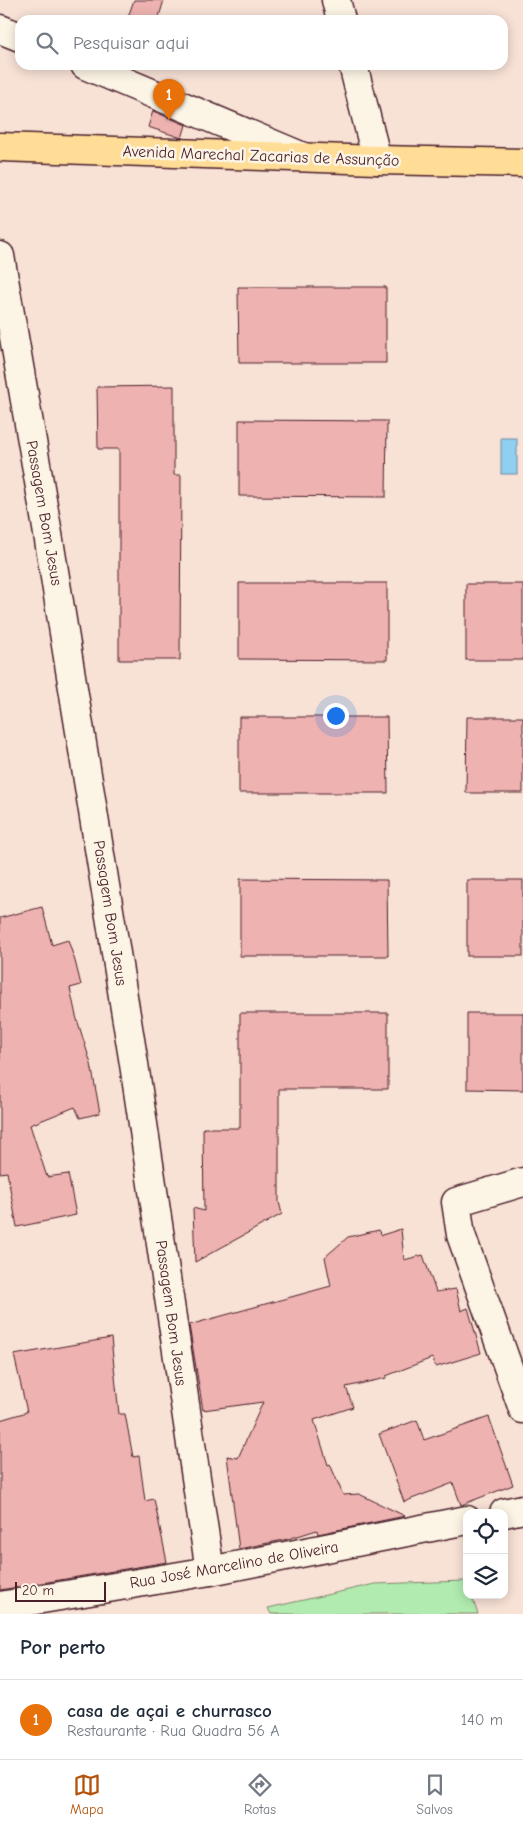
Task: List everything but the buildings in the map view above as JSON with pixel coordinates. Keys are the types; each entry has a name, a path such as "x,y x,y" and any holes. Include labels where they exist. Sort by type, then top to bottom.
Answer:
{"main road":[{"name":"Avenida Marechal Zacarias de Assunção","path":"0,147 305,158 523,163"}],"street":[{"path":"336,0 340,15"},
{"path":"0,29 15,36"},
{"path":"97,70 305,158"},
{"path":"354,70 377,160"},
{"name":"Passagem Bom Jesus","path":"0,256 50,547 134,1064 210,1571"},
{"path":"523,1182 456,1202 461,1235 523,1409"},
{"path":"508,1512 523,1509"},
{"name":"Rua José Marcelino de Oliveira","path":"0,1606 210,1571 463,1521"}],"green space":[{"path":"463,1581 463,1599 472,1599 478,1614 271,1614 268,1608 375,1584"}],"water":[{"path":"501,438 517,438 517,474 501,474"}],"place":[{"name":"casa de açai e churrasco","path":"169,120"}]}
